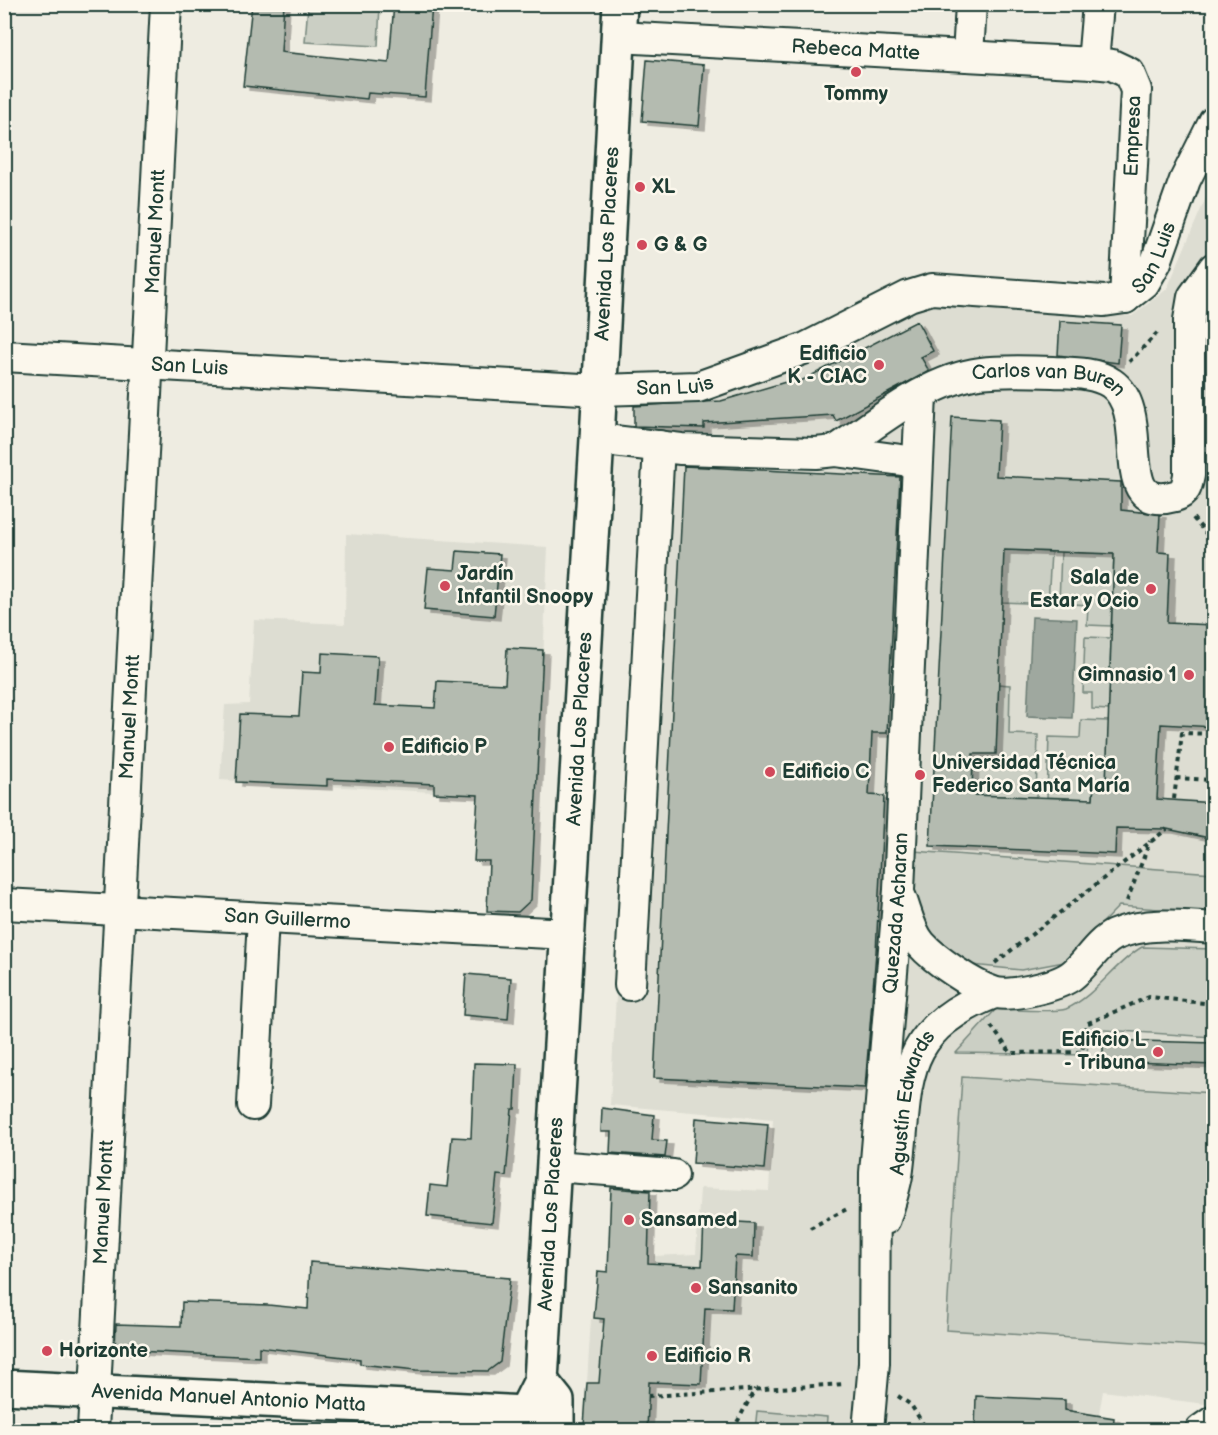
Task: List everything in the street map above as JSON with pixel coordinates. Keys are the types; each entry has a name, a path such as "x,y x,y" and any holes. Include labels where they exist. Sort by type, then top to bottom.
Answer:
{"main road":[{"name":"Avenida Los Placeres","path":"525,1422 541,1381 597,440 620,4"},
{"path":"541,1381 557,1401 557,1431"},
{"name":"Avenida Manuel Antonio Matta","path":"4,1387 95,1391 525,1422"}],"street":[{"name":"Manuel Montt","path":"93,1431 118,910 151,363 166,4"},
{"path":"968,57 971,4"},
{"path":"1093,63 1098,4"},
{"name":"Rebeca Matte","path":"618,37 1093,63"},
{"name":"Empresa","path":"1093,63 1112,65 1129,73 1136,90 1125,298"},
{"name":"San Luis","path":"4,356 599,390 698,387 806,348 909,296 932,289 1104,301 1125,298 1144,283 1156,262 1185,180 1214,122"},
{"name":"Carlos van Buren","path":"835,451 921,395 978,373 1033,371 1089,374 1111,383 1130,410 1133,422 1136,479 1141,489 1160,498 1181,493 1187,485 1189,475 1189,320 1193,297 1214,268"},
{"name":"Quezada Acharan","path":"868,1431 872,1386 876,1247 876,1151 899,890 916,462 921,395"},
{"path":"597,440 658,446 805,453 835,451 916,462"},
{"path":"630,985 658,446"},
{"path":"899,890 912,930 921,944 952,969 994,993"},
{"name":"San Guillermo","path":"4,904 568,934"},
{"path":"263,1102 274,919"},
{"name":"Agustín Edwards","path":"876,1247 898,1172 904,1092 914,1058 925,1038 944,1022 994,993 1048,987 1071,976 1113,936 1140,928 1214,928"},
{"path":"554,1166 673,1175"},
{"path":"1201,1431 1214,1421"}],"path":[{"path":"1111,383 1193,297"},
{"path":"1188,512 1214,543"},
{"path":"1174,799 1182,733 1214,734"},
{"path":"1176,778 1214,780"},
{"path":"1089,888 1167,828"},
{"path":"1113,936 1150,839"},
{"path":"810,1228 875,1196"},
{"path":"648,1396 846,1384 872,1386 893,1392 910,1405 927,1431"},
{"path":"733,1431 755,1389"}],"shaded area":[{"path":"308,5 380,5 378,46 305,42"},
{"name":"Universidad Técnica Federico Santa María","path":"1213,181 1213,1405 1103,1391 1096,1430 584,1430 591,1319 650,1325 654,1256 696,1254 700,1188 769,1191 773,1119 610,1105 647,429 634,428 634,401 928,304 1132,316 1167,289"},
{"path":"346,534 548,547 537,798 220,780 225,705 249,704 254,620 345,624"},
{"path":"990,549 1051,552 1048,604 1002,602"},
{"path":"1061,552 1114,554 1111,626 1087,625 1088,605 1059,603"},
{"path":"1032,617 1077,619 1072,718 1027,716"},
{"path":"1085,637 1111,638 1109,710 1092,709 1092,693 1083,693"},
{"path":"998,684 1010,685 1009,734 1038,735 1036,797 972,795 973,754"},
{"path":"1081,720 1109,721 1106,785 1094,785 1093,799 1047,797 1049,737 1080,738"},
{"path":"913,851 1213,873 1213,913 1119,906 1064,962 1021,970 972,965 935,945 912,905"},
{"path":"1142,947 1213,949 1213,1037 1089,1029 1087,1055 956,1053 996,1009 1043,1011 1066,1009 1087,996 1123,961"},
{"path":"962,1077 1213,1093 1213,1347 946,1330"},
{"path":"757,1411 827,1417 826,1430 755,1430"}],"building":[{"path":"252,4 284,4 281,52 389,63 394,4 432,4 425,97 368,93 367,99 243,86"},
{"path":"647,60 704,65 699,126 642,121"},
{"path":"917,321 933,351 921,357 929,371 836,421 833,415 704,423 704,428 634,426 634,406 721,401 796,379 797,383"},
{"path":"1060,321 1121,325 1118,363 1058,355"},
{"path":"952,417 999,420 996,476 1121,482 1121,510 1160,514 1158,552 1170,553 1167,623 1214,625 1214,727 1161,724 1157,799 1214,803 1214,839 1167,829 1116,828 1115,854 930,846","holes":["1004,550 1114,554 1106,785 1094,784 1093,799 972,795 973,754 996,754"]},
{"name":"Edificio C","path":"684,466 900,477 887,733 872,733 869,795 884,796 876,952 865,1088 654,1078"},
{"path":"457,551 500,554 494,616 424,610 428,568 455,570"},
{"name":"Edificio P","path":"507,648 543,650 531,900 518,912 487,911 489,861 474,861 478,795 434,793 434,784 327,779 327,786 236,782 240,714 299,716 302,672 321,673 322,653 378,656 375,705 435,708 437,681 505,684"},
{"path":"466,974 511,978 508,1019 463,1015"},
{"name":"Edificio L - Tribuna","path":"1103,1040 1214,1043 1214,1065 1103,1061"},
{"path":"474,1063 517,1064 515,1109 512,1109 506,1176 497,1175 492,1223 427,1216 430,1185 447,1187 452,1137 471,1138"},
{"path":"602,1108 654,1115 652,1140 667,1141 665,1157 610,1153 611,1132 601,1132"},
{"path":"696,1118 768,1124 764,1169 693,1163"},
{"path":"611,1188 650,1191 648,1263 702,1266 704,1220 754,1223 753,1257 735,1256 732,1309 705,1308 701,1384 649,1382 647,1431 584,1426 587,1383 599,1383 604,1319 594,1318 598,1271 608,1272"},
{"path":"310,1262 510,1278 500,1362 488,1371 416,1370 360,1364 360,1359 259,1347 259,1357 115,1350 116,1324 181,1326 182,1302 308,1309"},
{"path":"976,1396 1065,1400 1065,1410 1114,1418 1113,1431 975,1431"}],"place":[{"name":"Tommy","path":"856,72"},
{"name":"XL","path":"640,187"},
{"name":"G & G","path":"642,245"},
{"name":"Edificio K - CIAC","path":"879,365"},
{"name":"Jardín Infantil Snoopy","path":"445,586"},
{"name":"Sala de Estar y Ocio","path":"1151,589"},
{"name":"Gimnasio 1","path":"1189,675"},
{"name":"Edificio P","path":"389,747"},
{"name":"Edificio C","path":"770,772"},
{"name":"Universidad Técnica Federico Santa María","path":"920,775"},
{"name":"Edificio L - Tribuna","path":"1158,1052"},
{"name":"Sansamed","path":"629,1220"},
{"name":"Sansanito","path":"696,1288"},
{"name":"Horizonte","path":"47,1351"},
{"name":"Edificio R","path":"652,1356"}]}
